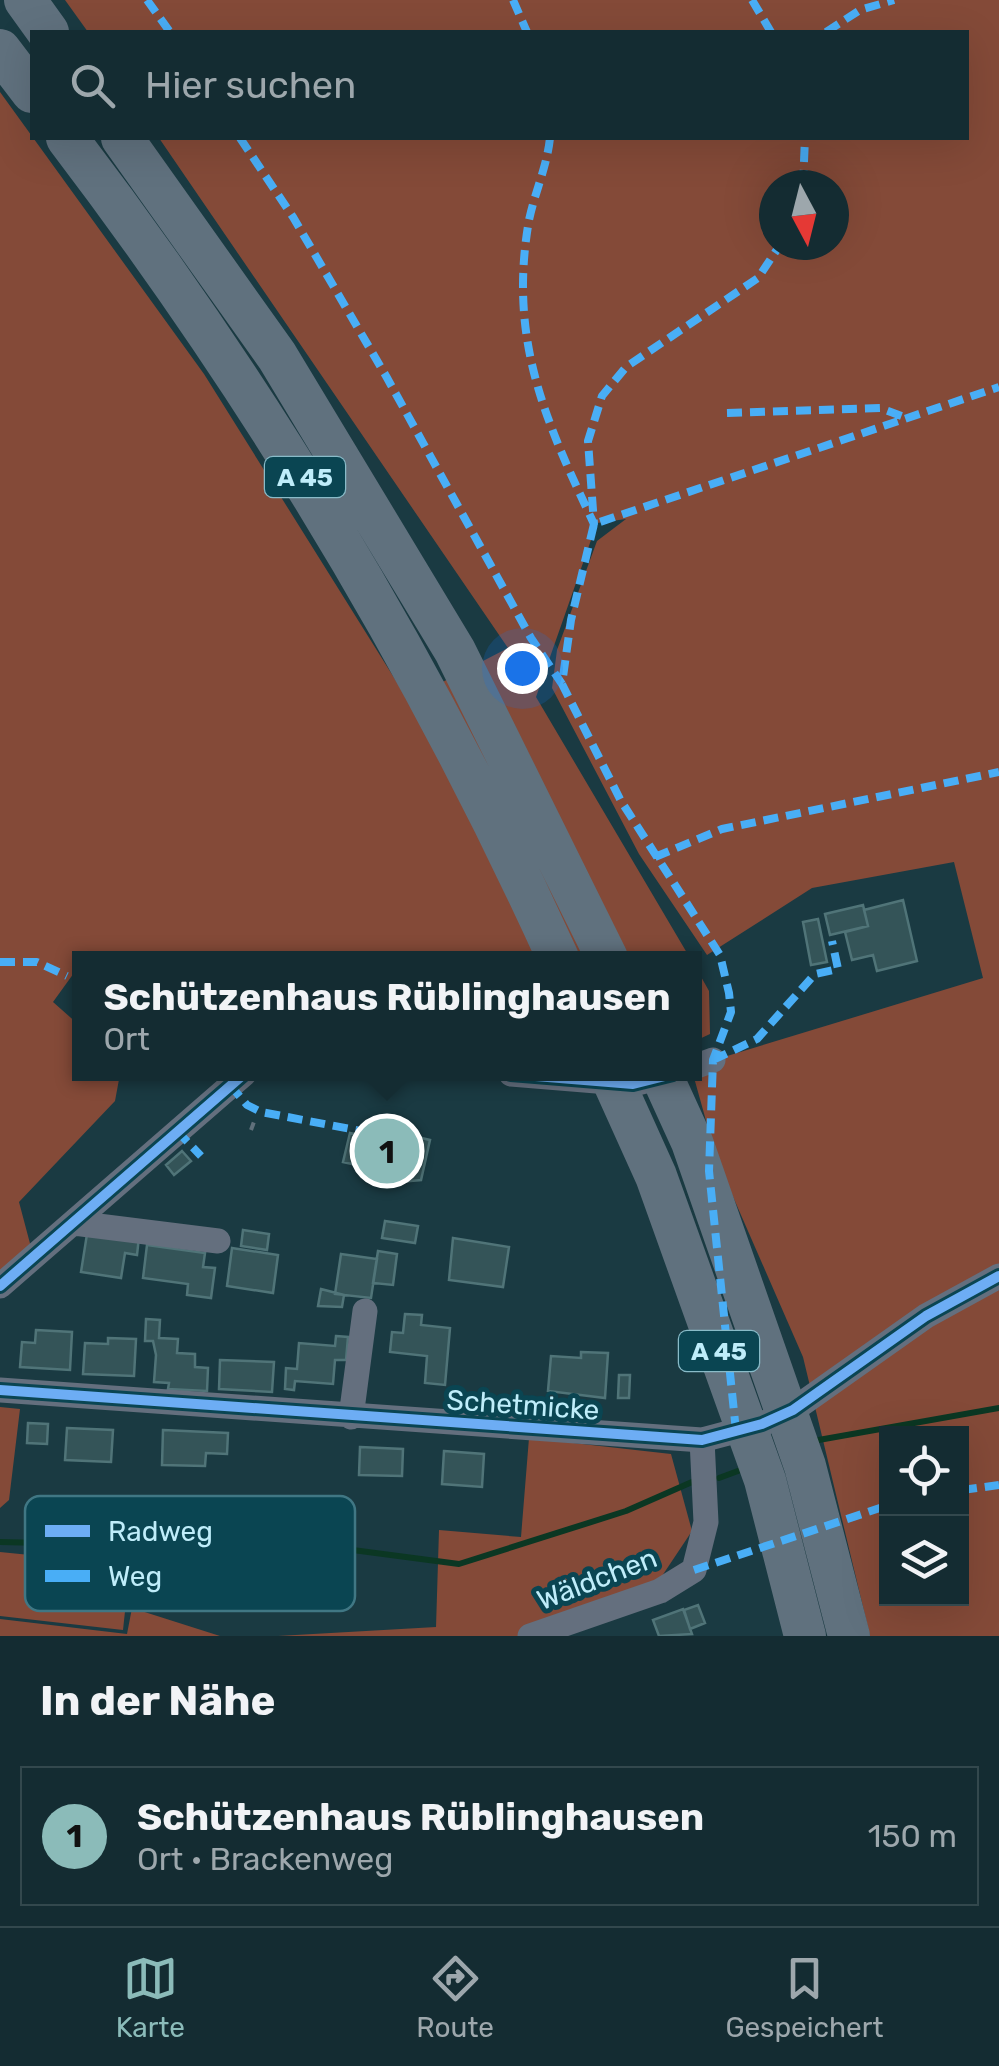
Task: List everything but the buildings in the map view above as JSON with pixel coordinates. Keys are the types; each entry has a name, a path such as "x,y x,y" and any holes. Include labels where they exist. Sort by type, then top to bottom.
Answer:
{"highway":[{"path":"25,0 47,30"},
{"path":"0,50 30,89"},
{"name":"A 45","path":"68,140 184,295 306,479 427,688 505,841 555,951"},
{"name":"A 45","path":"123,140 277,356 456,651 604,951"},
{"name":"A 45","path":"613,1081 656,1176 765,1480 805,1636"},
{"name":"A 45","path":"663,1081 692,1142 805,1466 849,1636"}],"street":[{"path":"0,1286 236,1081"},
{"path":"596,1081 645,1081"},
{"path":"74,1223 218,1241"},
{"name":"Schetmicke","path":"0,1390 702,1440 762,1424 794,1410 926,1316 999,1276"},
{"path":"351,1416 365,1312"},
{"name":"Wäldchen","path":"530,1636 660,1591 694,1570 706,1522 702,1440"}],"path":[{"path":"251,1130 254,1119"}],"shaded area":[{"path":"65,0 999,0 999,1636 870,1636 803,1357 717,1160 695,1081 702,1081 702,1068 714,1060 983,978 954,862 812,888 707,955 639,854 552,688 557,650 597,541 626,519 597,523 536,697 686,951 72,951 72,976 53,1002 72,1019 72,1081 119,1081 115,1101 19,1202 32,1251 0,1280 0,92 30,133 30,140 35,140 204,374 408,700 508,648 160,140 969,140 969,30 87,30"},
{"path":"702,978 709,991 710,1034 702,1038"},
{"path":"0,1407 20,1409 9,1500 0,1508"},
{"path":"529,1438 671,1454 692,1531 654,1588 519,1636 278,1636 436,1627 439,1530 521,1537"},
{"path":"0,1552 25,1554 25,1611 125,1611 123,1630 0,1616"},
{"path":"131,1611 141,1611 220,1636 0,1636 0,1619 127,1634"}],"waterway":[{"name":"Schetmicke","path":"813,1441 999,1408"},
{"name":"Schetmicke","path":"719,1478 746,1468"},
{"name":"Schetmicke","path":"355,1550 459,1564 626,1511 692,1482"},
{"name":"Schetmicke","path":"0,1542 25,1543"}],"marked path":[{"path":"147,0 169,30"},
{"path":"513,0 526,30"},
{"path":"752,0 770,30"},
{"path":"829,30 860,10 894,0"},
{"path":"241,140 293,217 531,638 562,684"},
{"path":"550,140 529,220 524,263 527,341 546,413 594,524 588,441 602,396 626,367 758,278 770,260"},
{"path":"804,170 805,140"},
{"path":"736,1431 709,1171 713,1060 731,1012 729,993 720,955 621,801 562,684 571,620 594,524 999,387"},
{"path":"727,413 880,408 904,417"},
{"path":"655,857 722,829 999,772"},
{"path":"713,1060 757,1039 815,974 838,969 832,941"},
{"path":"0,962 37,962 67,976"},
{"path":"230,1085 247,1105 261,1112 372,1133"},
{"path":"177,1131 201,1156"},
{"path":"969,1489 999,1485"},
{"path":"694,1570 879,1508"}],"cycle path":[{"path":"0,1286 236,1081"},
{"path":"596,1081 645,1081"},
{"path":"0,1390 702,1440 762,1424 793,1410 926,1316 999,1276"}],"place":[{"name":"Schützenhaus Rüblinghausen","path":"387,1151"}]}
